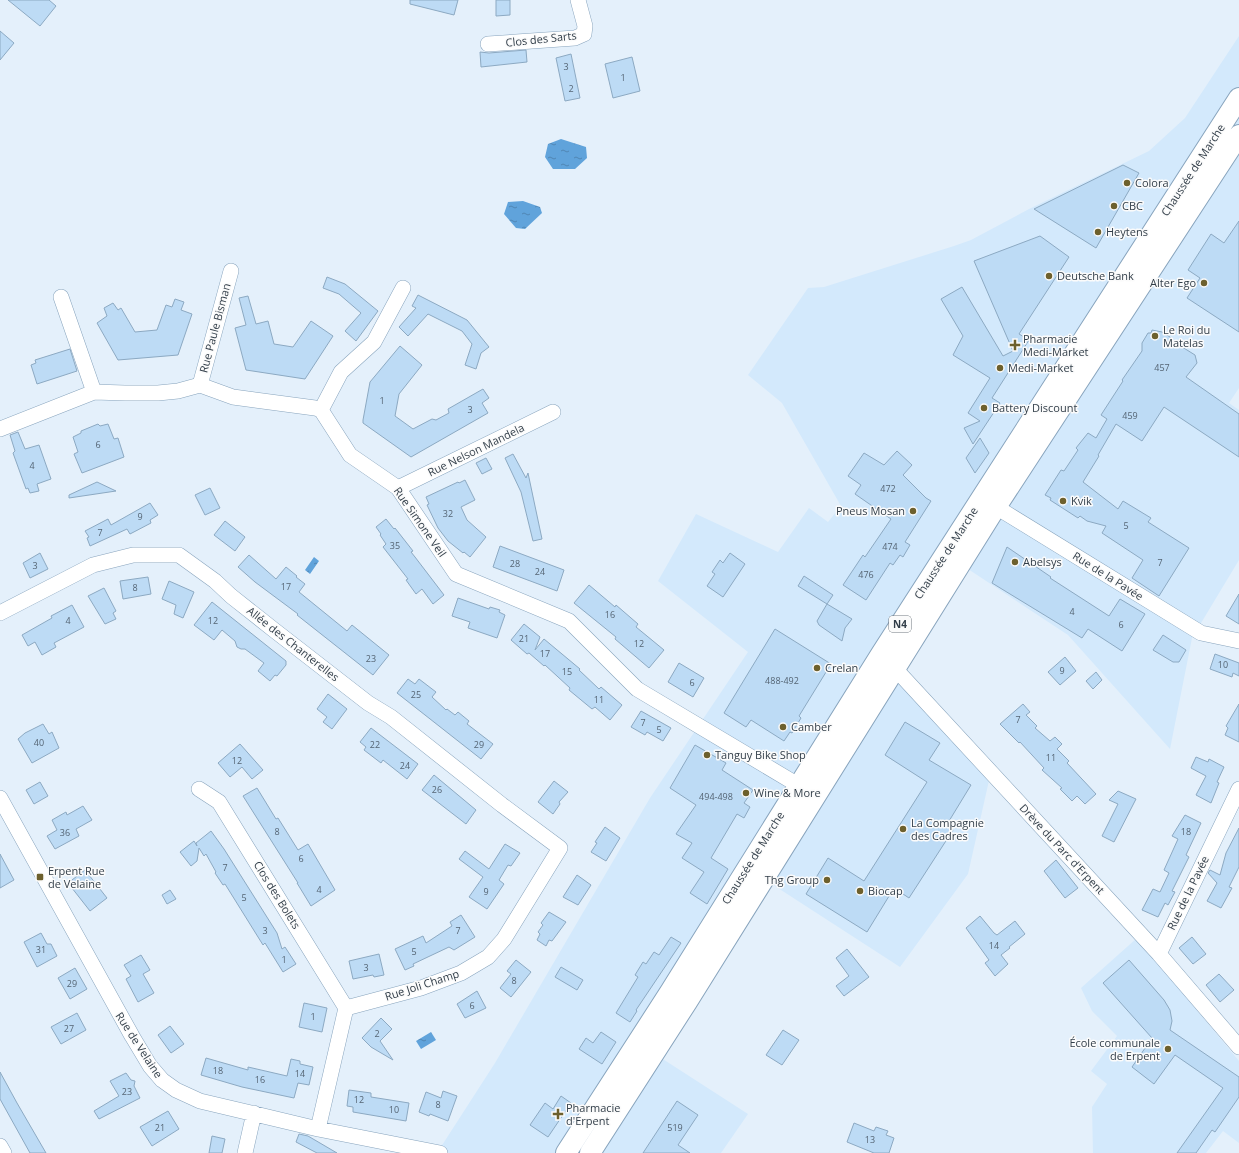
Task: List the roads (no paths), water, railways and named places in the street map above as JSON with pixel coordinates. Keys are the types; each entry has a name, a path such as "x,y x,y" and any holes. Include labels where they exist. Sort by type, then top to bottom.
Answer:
{"main road":[{"name":"Chaussée de Marche","path":"590,1153 687,1002 896,668 989,502 1239,98"},
{"name":"Chaussée de Marche","path":"566,1153 670,992 881,654 989,502 1239,134"}],"street":[{"name":"Clos des Sarts","path":"488,44 575,38 584,34 585,26 578,0"},
{"name":"Rue Paule Bisman","path":"200,386 231,271"},
{"path":"0,429 94,392 158,393 178,391 200,386 233,397 321,410 340,372 374,342 403,288"},
{"path":"61,297 94,392"},
{"name":"Rue Simone Veil","path":"321,410 350,455 398,488 456,574 569,622 637,689 815,796"},
{"name":"Rue Nelson Mandela","path":"398,488 553,412"},
{"name":"Rue de la Pavée","path":"989,502 1201,633 1239,641"},
{"name":"Allée des Chanterelles","path":"0,613 93,565 133,555 179,555 215,581 231,596 368,704 391,717 502,805 560,848"},
{"name":"Drève du Parc d'Erpent","path":"881,654 896,668 1159,954 1239,1047"},
{"name":"Clos des Bolets","path":"199,789 220,802 346,1008"},
{"name":"Rue de la Pavée","path":"1159,954 1239,789"},
{"name":"Rue de Velaine","path":"0,798 132,1036 150,1066 162,1080 176,1090 200,1101 318,1129 440,1153"},
{"name":"Rue Joli Champ","path":"346,1008 421,988 461,973 488,957 504,939 560,848"},
{"path":"318,1129 346,1008"},
{"path":"245,1153 254,1113"},
{"path":"0,1146 4,1153"}],"water":[{"path":"561,139 586,147 587,158 575,169 553,169 545,157 548,144"},
{"path":"523,201 540,207 542,213 525,229 516,228 504,214 508,202"},
{"path":"314,557 319,561 310,574 305,570"},
{"path":"431,1032 436,1040 421,1049 416,1041"}],"place":[{"name":"Colora","path":"1127,183"},
{"name":"CBC","path":"1114,206"},
{"name":"Heytens","path":"1098,232"},
{"name":"Deutsche Bank","path":"1049,276"},
{"name":"Alter Ego","path":"1204,283"},
{"name":"Le Roi du Matelas","path":"1155,336"},
{"name":"Pharmacie Medi-Market","path":"1015,345"},
{"name":"Medi-Market","path":"1000,368"},
{"name":"Battery Discount","path":"984,408"},
{"name":"Kvik","path":"1063,501"},
{"name":"Pneus Mosan","path":"913,511"},
{"name":"Abelsys","path":"1015,562"},
{"name":"Crelan","path":"817,668"},
{"name":"Camber","path":"783,727"},
{"name":"Tanguy Bike Shop","path":"707,755"},
{"name":"Wine & More","path":"746,793"},
{"name":"La Compagnie des Cadres","path":"903,829"},
{"name":"Erpent Rue de Velaine","path":"40,877"},
{"name":"Thg Group","path":"827,880"},
{"name":"Biocap","path":"860,891"},
{"name":"École communale de Erpent","path":"1168,1049"},
{"name":"Pharmacie d'Erpent","path":"558,1114"}]}
